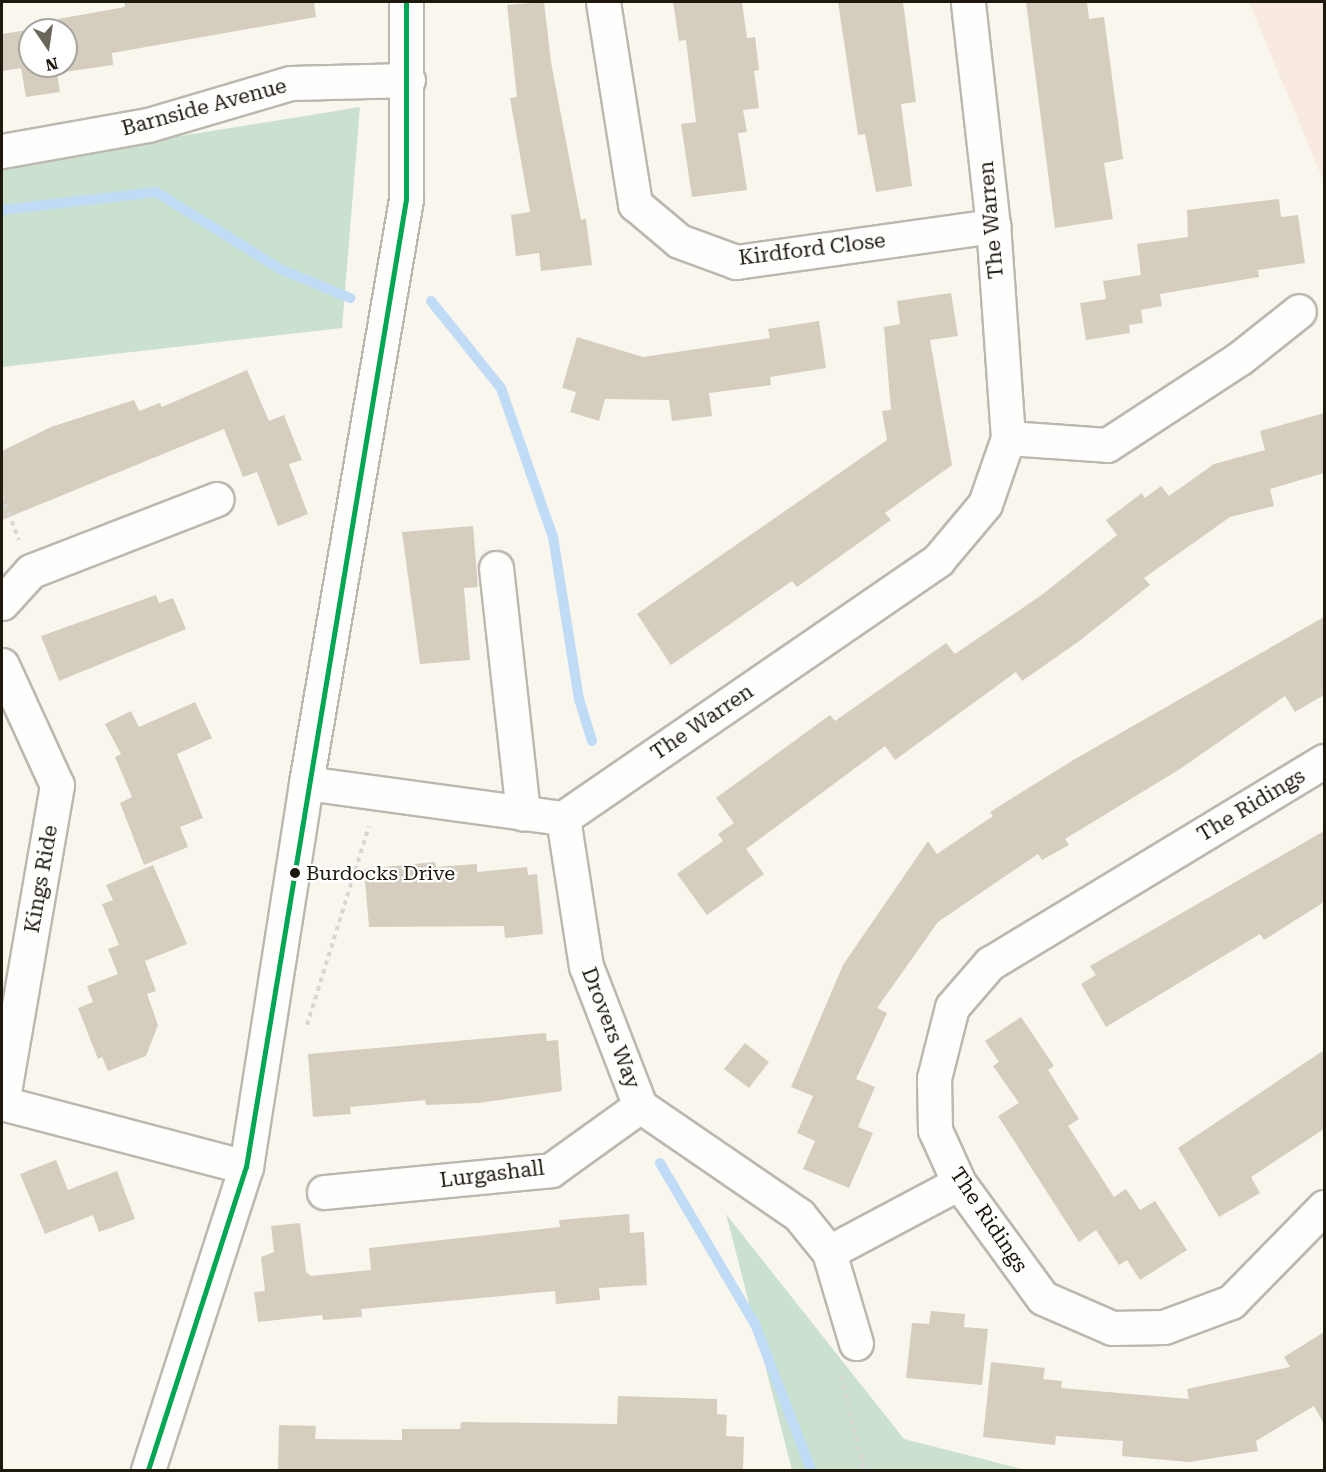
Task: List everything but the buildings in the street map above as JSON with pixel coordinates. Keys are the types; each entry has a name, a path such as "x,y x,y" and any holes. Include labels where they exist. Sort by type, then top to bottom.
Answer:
{"street":[{"path":"148,1470 246,1167 306,783 406,199 408,80 406,2"},
{"name":"Kirdford Close","path":"603,2 635,204 679,241 736,262 993,226"},
{"name":"The Warren","path":"563,818 938,560 985,504 1008,438 993,226 968,2"},
{"name":"Barnside Avenue","path":"2,151 148,125 291,83 408,80"},
{"path":"1008,438 1107,445 1240,358 1299,311"},
{"path":"2,603 31,571 217,500"},
{"path":"496,568 523,814"},
{"name":"Kings Ride","path":"2,665 57,785 2,1103"},
{"name":"The Ridings","path":"1324,761 990,963 952,1007 934,1078 935,1130 959,1183 1043,1298 1112,1328 1164,1327 1231,1302 1324,1207"},
{"path":"306,783 563,818"},
{"name":"Drovers Way","path":"563,818 586,966 640,1106 800,1215 829,1252 856,1343"},
{"path":"2,1103 246,1167"},
{"name":"Lurgashall","path":"324,1192 551,1170 640,1106"},
{"path":"829,1252 959,1183"}],"path":[{"path":"2,496 31,571"},
{"path":"856,1343 840,1374 864,1470"}],"shaded area":[{"path":"1249,2 1324,2 1324,182"}],"green space":[{"path":"360,107 342,328 2,367 2,165"},
{"path":"726,1214 904,1439 1026,1470 792,1470"}],"waterway":[{"path":"2,210 156,192 282,270 350,298"},
{"path":"431,301 501,388 553,537 579,699 592,741"},
{"path":"660,1163 755,1324 811,1470"}],"transit line":[{"path":"148,1470 246,1167 406,199 406,2"}],"place":[{"name":"Burdocks Drive","path":"295,873"}]}
